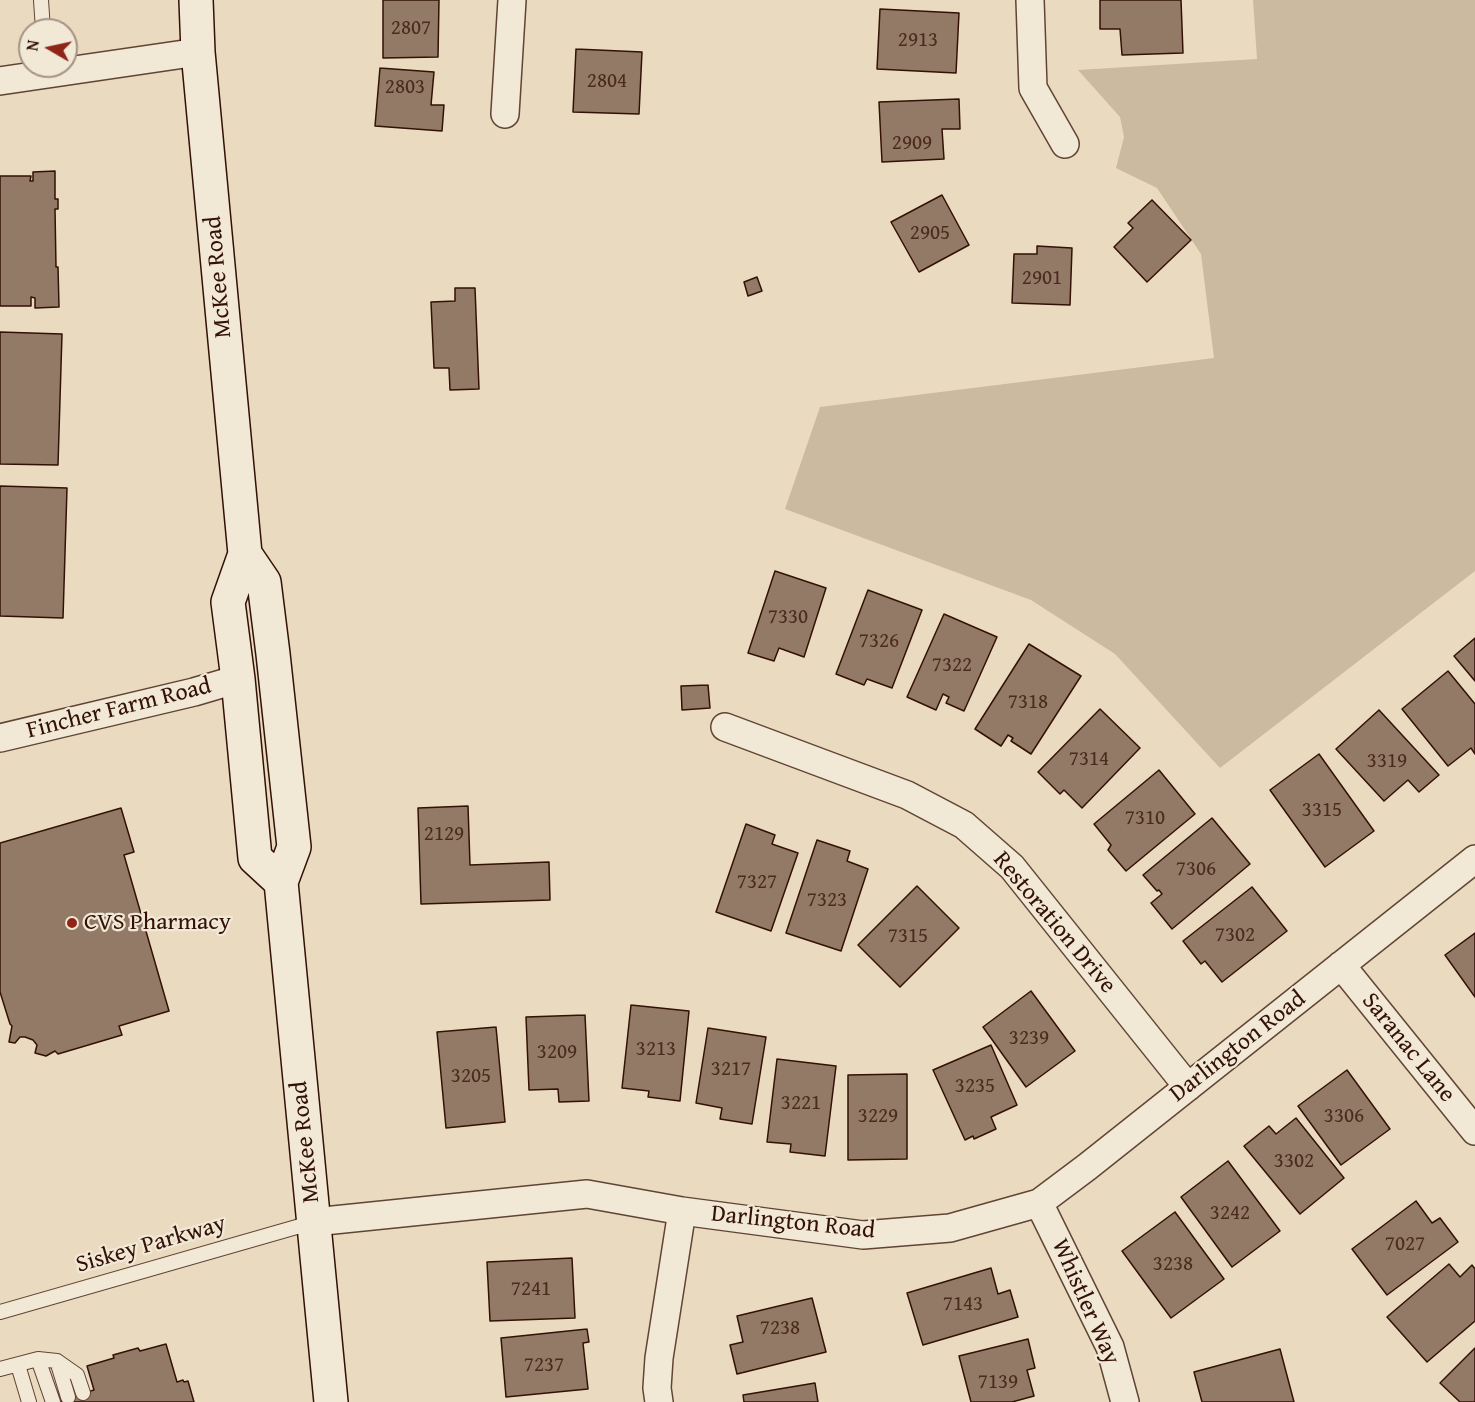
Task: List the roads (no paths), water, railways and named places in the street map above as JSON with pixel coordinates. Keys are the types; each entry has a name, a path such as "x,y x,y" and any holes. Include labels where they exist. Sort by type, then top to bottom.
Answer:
{"street":[{"name":"McKee Road","path":"196,0 198,52 245,554 228,602 238,678 255,858 281,882"},
{"path":"505,114 512,0"},
{"path":"1030,0 1033,88 1065,144"},
{"path":"78,66 198,52"},
{"path":"0,81 18,77"},
{"name":"McKee Road","path":"245,554 264,582 292,825 294,847 281,882 331,1402"},
{"name":"Fincher Farm Road","path":"0,738 194,692 238,678"},
{"name":"Restoration Drive","path":"725,727 907,795 964,825 1012,867 1188,1087"},
{"name":"Darlington Road","path":"314,1222 587,1194 682,1211 863,1235 950,1228 1039,1203 1475,859"},
{"name":"Saranac Lane","path":"1341,965 1475,1131"},
{"name":"Whistler Way","path":"1039,1203 1110,1347 1125,1402"},
{"path":"659,1402 658,1358 682,1211"}],"lane":[{"path":"41,0 42,18"},
{"name":"Siskey Parkway","path":"0,1312 314,1222"},
{"path":"38,1359 53,1402"},
{"path":"0,1369 38,1359 57,1361 77,1375 83,1393"},
{"path":"57,1361 68,1397"},
{"path":"18,1365 29,1402"}],"place":[{"name":"CVS Pharmacy","path":"72,923"}]}
